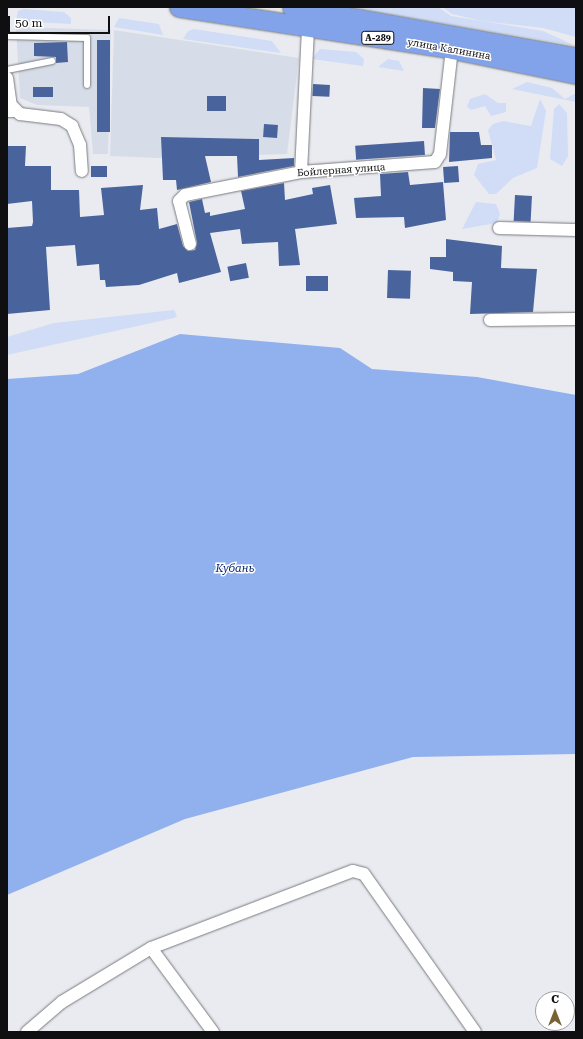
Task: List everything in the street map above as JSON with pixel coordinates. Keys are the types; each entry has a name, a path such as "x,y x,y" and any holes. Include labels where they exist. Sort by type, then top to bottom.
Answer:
{"highway":[{"name":"улица Калинина","path":"179,7 452,49 576,74"},
{"name":"улица Калинина","path":"292,7 576,57"}],"street":[{"path":"301,172 308,27"},
{"name":"Бойлерная улица","path":"190,244 179,201 185,195 301,172 435,162 440,154 452,49"},
{"path":"7,78 11,105 20,114 67,121 78,139 82,170"},
{"path":"499,228 576,230"},
{"path":"490,320 576,319"},
{"path":"27,1032 62,1002 151,948 359,872 475,1032"},
{"path":"151,948 213,1032"}],"lane":[{"path":"7,36 87,38 87,85"},
{"path":"7,70 52,61"},
{"path":"7,114 20,114"}],"shaded area":[{"path":"348,7 438,7 451,16 543,31 576,46"},
{"path":"442,7 576,7 576,37 543,28 482,21 452,14"},
{"path":"23,9 64,12 71,18 71,24 16,21 18,11"},
{"path":"119,18 159,24 163,35 114,27"},
{"path":"16,27 111,30 108,154 93,154 89,107 37,105 20,98"},
{"path":"194,29 272,41 281,53 183,39 188,31"},
{"path":"114,30 299,58 287,154 158,158 110,156"},
{"path":"320,49 356,52 364,59 363,66 312,59"},
{"path":"388,59 399,61 404,71 378,67"},
{"path":"527,82 552,88 565,99 576,93 576,102 512,89"},
{"path":"485,94 498,103 506,103 506,112 491,116 485,106 471,110 467,107 470,99"},
{"path":"540,99 546,111 537,168 513,178 496,194 489,194 474,175 478,164 496,160 488,130 493,124 503,121 531,126"},
{"path":"559,104 567,113 568,156 562,166 550,159 554,109"},
{"path":"476,202 496,204 500,214 497,223 462,229"},
{"path":"174,310 177,316 174,318 7,355 7,337 54,323"}],"water":[{"name":"Кубань","path":"180,334 340,348 372,369 477,377 576,395 576,754 413,757 185,819 7,895 7,379 78,374"}],"building":[{"path":"97,40 110,40 110,132 97,132"},
{"path":"67,42 68,62 56,63 56,57 34,56 34,43"},
{"path":"313,84 330,85 329,97 312,96"},
{"path":"33,87 53,87 53,97 33,97"},
{"path":"423,88 440,89 435,128 422,128"},
{"path":"207,96 226,96 226,111 207,111"},
{"path":"264,124 278,125 277,138 263,137"},
{"path":"450,132 479,132 481,145 492,145 492,158 449,162"},
{"path":"161,137 259,139 259,160 294,158 294,166 238,177 237,156 205,156 211,182 177,190 176,180 163,180"},
{"path":"424,141 425,155 356,160 355,146"},
{"path":"7,146 26,146 25,166 51,166 51,190 79,190 80,217 104,215 101,188 143,185 140,210 157,208 159,229 177,224 183,246 188,251 195,250 197,243 189,202 202,199 205,213 210,212 210,216 245,209 241,191 284,183 285,200 313,194 312,188 330,185 337,224 295,229 300,265 279,266 278,242 242,244 240,229 210,233 221,272 179,283 177,273 139,285 106,287 105,280 100,280 99,264 77,266 75,245 46,247 50,310 7,314 7,228 32,226 33,222 32,201 7,204"},
{"path":"91,166 107,166 107,177 91,177"},
{"path":"458,166 459,182 444,183 443,167"},
{"path":"408,172 410,185 443,182 446,220 405,228 404,217 356,218 354,198 381,196 380,174"},
{"path":"515,195 532,196 531,222 514,221"},
{"path":"446,239 502,246 501,268 537,269 533,312 470,314 472,282 453,281 453,272 430,269 430,257 446,257"},
{"path":"246,263 249,278 230,281 227,267"},
{"path":"388,270 411,271 410,299 387,298"},
{"path":"306,276 328,276 328,291 306,291"}]}
